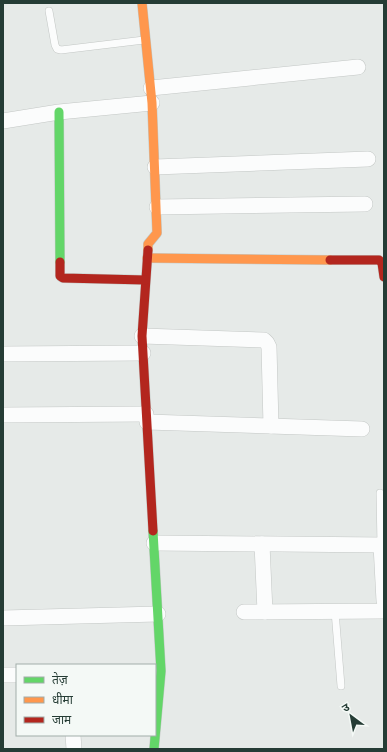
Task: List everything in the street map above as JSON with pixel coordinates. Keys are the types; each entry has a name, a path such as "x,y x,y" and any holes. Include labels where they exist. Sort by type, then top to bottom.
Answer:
{"street":[{"path":"142,3 151,88 157,207 157,233 148,244 142,336 158,614 156,710"},
{"path":"151,88 358,67"},
{"path":"3,121 59,112 152,104"},
{"path":"59,112 60,276 63,278 145,280"},
{"path":"155,167 368,159"},
{"path":"157,207 365,204"},
{"path":"147,258 382,259 384,277"},
{"path":"142,336 264,340 269,346 271,426"},
{"path":"3,354 143,353"},
{"path":"3,415 147,418 271,426 362,429"},
{"path":"154,543 382,545 384,601"},
{"path":"262,544 265,612"},
{"path":"244,612 384,610"},
{"path":"3,618 158,614"},
{"path":"3,675 16,675"},
{"path":"73,736 74,749"},
{"path":"154,749 155,736"}],"lane":[{"path":"49,11 55,45 61,50 146,40"},
{"path":"380,493 382,545"},
{"path":"335,611 341,686"}],"traffic: fast":[{"path":"59,112 60,262"},
{"path":"153,531 161,671 156,727"},
{"path":"154,749 155,736"}],"traffic: slow":[{"path":"142,3 152,103 157,233 148,244 148,250"},
{"path":"147,258 330,260"}],"traffic: jam":[{"path":"148,250 142,336 153,531"},
{"path":"330,260 379,260 382,263 384,277"},
{"path":"60,262 60,276 63,278 145,280"}]}
